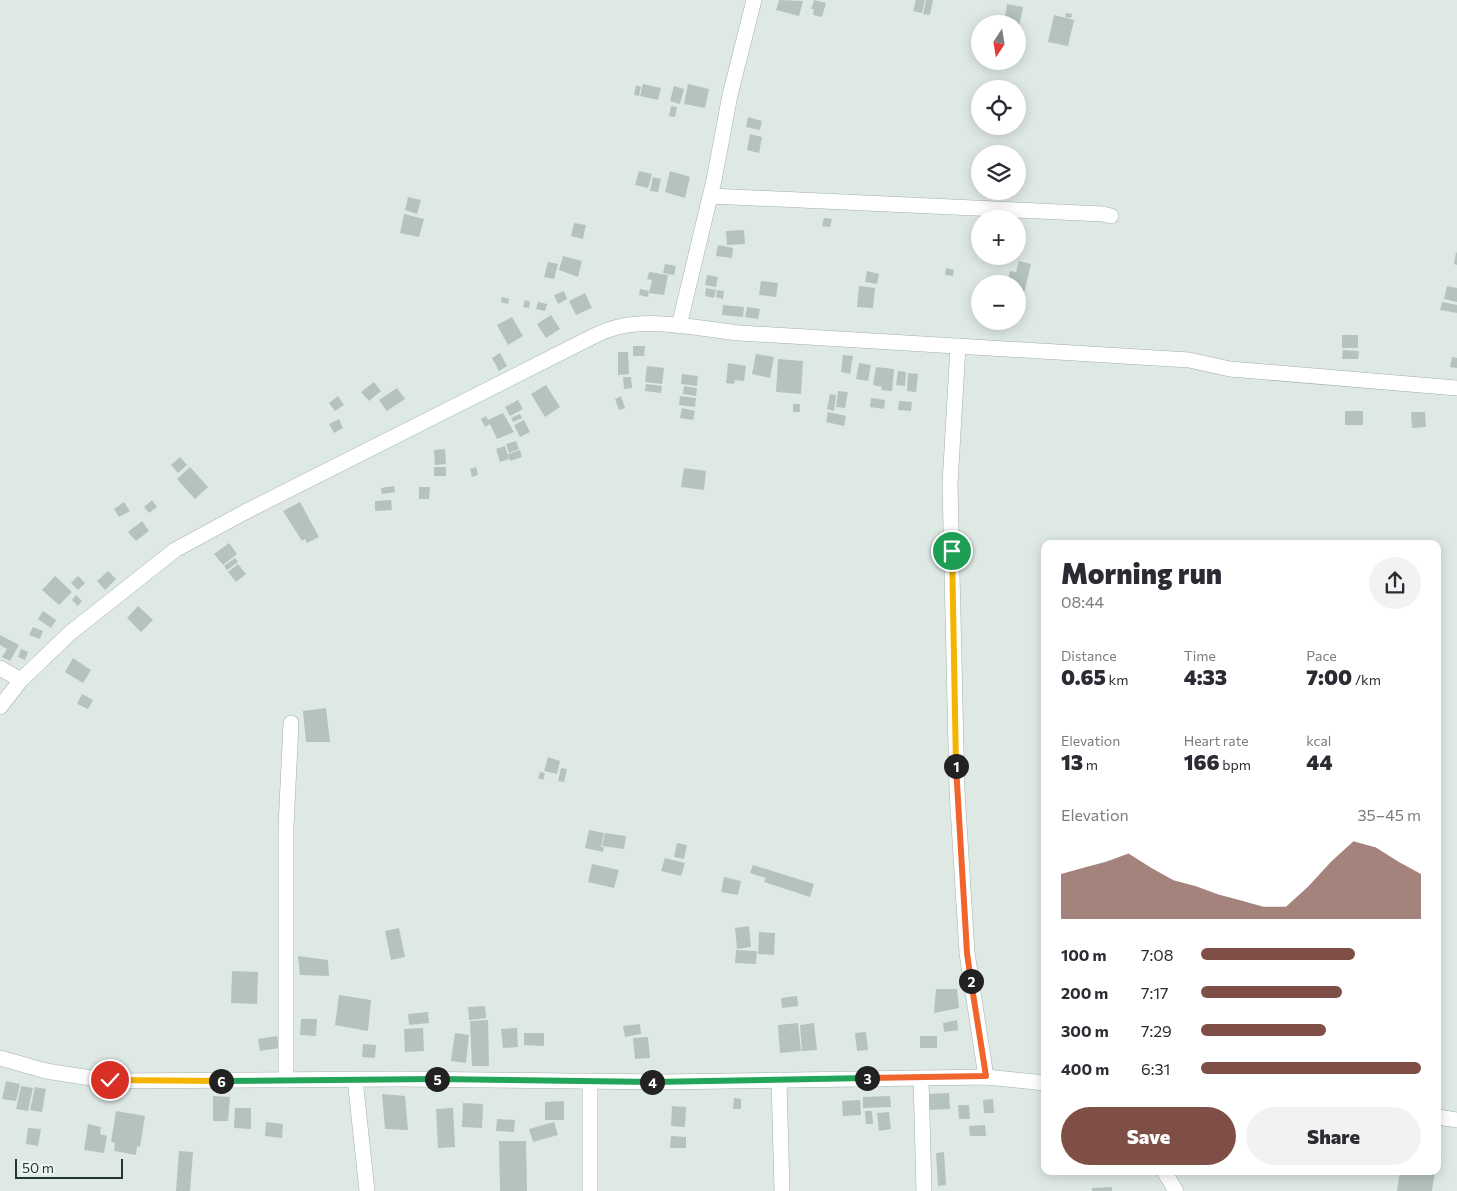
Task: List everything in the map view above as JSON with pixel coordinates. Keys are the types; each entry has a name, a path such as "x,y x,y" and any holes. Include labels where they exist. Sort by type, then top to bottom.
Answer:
{"street":[{"path":"679,326 710,196 730,96 754,0"},
{"path":"710,196 1102,214 1111,216"},
{"path":"0,707 21,680 70,633 175,550 245,512 592,337 626,326 641,324 679,326 740,333 1189,360 1230,369 1457,388"},
{"path":"958,346 950,484 957,791 967,953 986,1076"},
{"path":"0,668 21,680"},
{"path":"286,1080 286,836 291,723"},
{"path":"0,1058 46,1071 110,1080 355,1079 590,1081 986,1076 1041,1083"},
{"path":"921,1078 924,1191"},
{"path":"355,1079 367,1191"},
{"path":"779,1080 782,1191"},
{"path":"590,1081 590,1191"},
{"path":"1441,1117 1457,1120"},
{"path":"1166,1175 1176,1191"}],"building":[{"path":"779,0 803,1 799,16 776,10"},
{"path":"814,0 826,3 822,17 813,15 814,9 811,9"},
{"path":"916,0 925,0 922,13 913,11"},
{"path":"926,0 933,0 930,15 923,14"},
{"path":"1007,4 1023,7 1021,15 1005,15"},
{"path":"1066,13 1072,14 1071,18 1065,17"},
{"path":"1054,15 1074,20 1068,46 1048,42"},
{"path":"643,84 661,88 658,100 640,96"},
{"path":"688,84 709,89 705,108 684,104"},
{"path":"636,85 641,87 639,96 634,95"},
{"path":"674,86 684,89 680,104 670,101"},
{"path":"671,106 677,107 675,117 669,116"},
{"path":"748,117 762,121 760,130 746,127"},
{"path":"750,134 762,137 759,153 747,150"},
{"path":"639,171 652,174 648,188 635,185"},
{"path":"670,171 690,177 685,198 665,192"},
{"path":"653,177 661,179 658,192 650,191"},
{"path":"408,197 421,200 417,214 405,210"},
{"path":"404,214 424,219 419,237 400,233"},
{"path":"824,218 832,219 830,227 822,226"},
{"path":"574,223 586,225 583,239 571,236"},
{"path":"744,230 745,244 727,245 726,231"},
{"path":"718,245 733,248 732,258 716,256"},
{"path":"1457,253 1457,265 1454,264"},
{"path":"563,256 582,261 578,277 559,270"},
{"path":"548,262 558,264 554,279 544,277"},
{"path":"1026,263 1031,264 1026,285 1026,275 1009,275 1010,271 1016,272 1018,265 1026,265"},
{"path":"665,264 676,266 674,275 663,273"},
{"path":"946,268 954,270 953,276 945,275"},
{"path":"867,271 879,274 877,284 865,282"},
{"path":"649,272 668,275 664,295 649,293 652,280 647,279"},
{"path":"707,275 718,277 716,287 705,285"},
{"path":"761,281 778,283 776,297 759,295"},
{"path":"859,286 875,288 873,308 857,307"},
{"path":"1447,286 1457,288 1457,302 1444,299"},
{"path":"706,288 716,290 714,298 705,296"},
{"path":"640,289 649,291 648,297 639,295"},
{"path":"717,290 724,291 723,299 716,297"},
{"path":"564,291 567,299 558,304 554,295"},
{"path":"585,293 592,308 576,315 569,301"},
{"path":"502,297 509,299 508,304 501,302"},
{"path":"525,300 530,302 529,308 523,307"},
{"path":"538,302 547,304 545,311 536,309"},
{"path":"1442,302 1457,305 1457,313 1440,310"},
{"path":"723,305 744,307 743,317 722,315"},
{"path":"747,307 760,309 758,319 745,317"},
{"path":"551,315 560,329 546,338 537,324"},
{"path":"512,317 523,336 508,345 497,325"},
{"path":"1342,335 1358,335 1358,348 1342,348"},
{"path":"633,346 645,346 644,356 633,356"},
{"path":"1343,350 1359,351 1358,359 1342,359"},
{"path":"618,352 628,352 629,374 618,375"},
{"path":"500,353 507,366 499,371 492,358"},
{"path":"756,354 774,357 770,378 752,374"},
{"path":"843,355 853,356 850,374 841,372"},
{"path":"1452,357 1457,358 1457,368 1450,367"},
{"path":"778,359 803,361 801,394 776,392"},
{"path":"728,363 746,366 744,381 735,380 734,384 726,383"},
{"path":"859,363 871,365 868,381 856,379"},
{"path":"647,366 664,368 662,384 645,382"},
{"path":"876,367 894,369 892,391 881,390 882,387 873,385"},
{"path":"898,371 906,372 905,386 896,385"},
{"path":"908,373 918,374 916,392 907,391"},
{"path":"682,374 698,376 697,386 681,384"},
{"path":"623,377 631,377 632,388 624,389"},
{"path":"374,382 381,391 369,401 361,392"},
{"path":"646,384 662,386 661,393 645,391"},
{"path":"546,385 560,407 545,417 531,394"},
{"path":"684,386 697,388 696,396 683,394"},
{"path":"397,388 405,399 387,411 379,400"},
{"path":"838,391 848,392 845,408 836,407"},
{"path":"830,394 836,395 834,411 827,409"},
{"path":"338,396 344,405 335,411 329,403"},
{"path":"621,396 625,408 619,410 615,399"},
{"path":"680,396 696,398 695,407 679,405"},
{"path":"871,398 885,400 884,409 870,407"},
{"path":"518,400 523,409 510,416 505,407"},
{"path":"899,401 912,402 911,411 898,410"},
{"path":"793,404 800,404 800,412 793,412"},
{"path":"682,408 695,411 693,420 680,418"},
{"path":"1345,411 1363,411 1363,425 1345,425"},
{"path":"828,412 846,416 844,426 826,422"},
{"path":"1411,412 1425,412 1426,427 1412,428"},
{"path":"503,413 514,432 497,439 490,424 485,427 481,419 486,416 488,420"},
{"path":"520,414 522,418 513,422 511,418"},
{"path":"339,419 343,428 334,433 329,424"},
{"path":"524,420 530,432 520,437 514,425"},
{"path":"516,441 519,449 509,453 506,444"},
{"path":"505,446 509,459 500,462 496,449"},
{"path":"445,449 446,464 435,465 434,450"},
{"path":"520,450 522,457 510,461 508,454"},
{"path":"180,457 187,465 178,473 171,465"},
{"path":"190,467 208,487 195,499 177,479"},
{"path":"434,467 446,467 446,476 434,476"},
{"path":"476,467 478,475 472,477 470,469"},
{"path":"684,468 706,471 704,490 681,487"},
{"path":"394,486 395,492 382,494 381,488"},
{"path":"419,487 430,487 429,499 419,499"},
{"path":"152,500 157,507 149,513 144,507"},
{"path":"391,500 392,510 375,511 375,501"},
{"path":"124,502 130,511 119,517 114,509"},
{"path":"300,502 319,537 307,543 305,539 302,541 283,511"},
{"path":"142,521 149,531 136,541 128,532"},
{"path":"229,543 237,554 223,565 214,554"},
{"path":"235,558 238,562 227,570 224,566"},
{"path":"238,564 246,574 236,582 228,572"},
{"path":"108,571 116,579 105,590 97,581"},
{"path":"55,576 72,592 59,605 42,590"},
{"path":"78,576 85,583 78,590 71,583"},
{"path":"76,595 82,601 78,606 72,600"},
{"path":"138,606 153,620 141,632 127,618"},
{"path":"43,611 56,620 51,628 38,619"},
{"path":"33,627 43,631 40,639 29,635"},
{"path":"0,635 19,645 10,661 2,657 7,649 0,645"},
{"path":"21,649 28,652 25,660 18,657"},
{"path":"73,658 91,670 83,683 65,672"},
{"path":"82,694 93,700 88,709 77,704"},
{"path":"326,708 330,742 306,742 303,711"},
{"path":"548,757 560,761 557,774 544,771"},
{"path":"561,768 567,769 564,782 558,781"},
{"path":"540,772 545,773 543,780 538,778"},
{"path":"589,830 604,833 601,847 604,847 603,852 585,848"},
{"path":"605,833 626,836 624,849 602,846"},
{"path":"677,843 687,845 684,859 674,857"},
{"path":"665,858 685,863 681,876 661,871"},
{"path":"592,864 619,870 614,888 588,882"},
{"path":"753,865 814,884 810,897 764,882 766,878 750,873"},
{"path":"724,877 741,881 738,895 721,892"},
{"path":"749,926 751,947 737,949 735,928"},
{"path":"399,928 405,957 391,960 385,931"},
{"path":"759,932 775,933 774,955 758,954"},
{"path":"736,950 757,951 756,964 735,963"},
{"path":"298,956 328,960 329,976 300,975"},
{"path":"232,971 258,972 257,1004 231,1003"},
{"path":"936,989 957,989 959,1008 934,1013"},
{"path":"339,995 371,1000 368,1031 335,1025"},
{"path":"797,996 798,1006 782,1008 781,998"},
{"path":"485,1006 486,1018 469,1020 468,1007"},
{"path":"428,1012 429,1023 409,1025 408,1014"},
{"path":"301,1019 317,1019 316,1036 300,1035"},
{"path":"488,1020 489,1066 472,1066 470,1021"},
{"path":"957,1020 958,1030 944,1032 943,1023"},
{"path":"798,1023 801,1051 780,1053 778,1025"},
{"path":"814,1023 817,1050 802,1051 800,1025"},
{"path":"640,1024 641,1034 625,1037 623,1026"},
{"path":"423,1028 424,1051 405,1052 404,1029"},
{"path":"517,1028 518,1047 503,1048 501,1029"},
{"path":"866,1032 868,1050 857,1051 855,1033"},
{"path":"455,1033 469,1035 466,1063 451,1061"},
{"path":"524,1033 544,1033 544,1046 524,1045"},
{"path":"277,1036 279,1048 260,1051 258,1039"},
{"path":"920,1036 937,1036 937,1048 920,1048"},
{"path":"648,1037 650,1058 635,1059 633,1038"},
{"path":"363,1044 376,1045 375,1058 362,1057"},
{"path":"6,1081 20,1084 16,1101 2,1099"},
{"path":"21,1086 33,1088 28,1111 16,1109"},
{"path":"35,1087 46,1089 42,1112 30,1110"},
{"path":"949,1093 950,1109 928,1110 928,1094"},
{"path":"382,1094 405,1096 408,1130 385,1129"},
{"path":"213,1096 230,1097 228,1121 213,1121"},
{"path":"890,1096 891,1107 863,1108 863,1097"},
{"path":"734,1098 741,1099 741,1109 733,1109"},
{"path":"993,1099 994,1113 984,1113 983,1100"},
{"path":"860,1100 861,1115 843,1116 842,1101"},
{"path":"564,1101 564,1120 545,1120 545,1102"},
{"path":"463,1103 483,1104 482,1128 462,1127"},
{"path":"958,1105 969,1105 970,1119 959,1119"},
{"path":"672,1106 686,1107 685,1127 671,1126"},
{"path":"235,1108 251,1108 251,1129 234,1128"},
{"path":"453,1108 455,1147 438,1148 436,1109"},
{"path":"116,1111 145,1116 140,1147 137,1146 136,1155 114,1151 115,1143 111,1142"},
{"path":"865,1111 872,1111 873,1124 866,1124"},
{"path":"889,1112 891,1129 879,1131 877,1113"},
{"path":"497,1119 515,1120 514,1132 496,1131"},
{"path":"266,1122 283,1124 282,1138 265,1136"},
{"path":"554,1122 558,1135 533,1142 529,1129"},
{"path":"88,1124 101,1127 100,1134 107,1136 104,1153 84,1150"},
{"path":"985,1125 986,1136 970,1136 969,1126"},
{"path":"28,1128 41,1129 38,1146 26,1144"},
{"path":"671,1136 686,1137 686,1148 670,1148"},
{"path":"499,1141 526,1141 527,1191 500,1191"},
{"path":"179,1151 193,1152 190,1191 176,1191"},
{"path":"944,1152 946,1185 938,1186 936,1153"},
{"path":"1399,1175 1434,1175 1432,1191 1397,1191"},
{"path":"1112,1187 1112,1191 1092,1191 1092,1188"}],"route":[{"path":"110,1080 165,1082 397,1079 663,1082 986,1076 967,953 957,791 952,551"}]}
